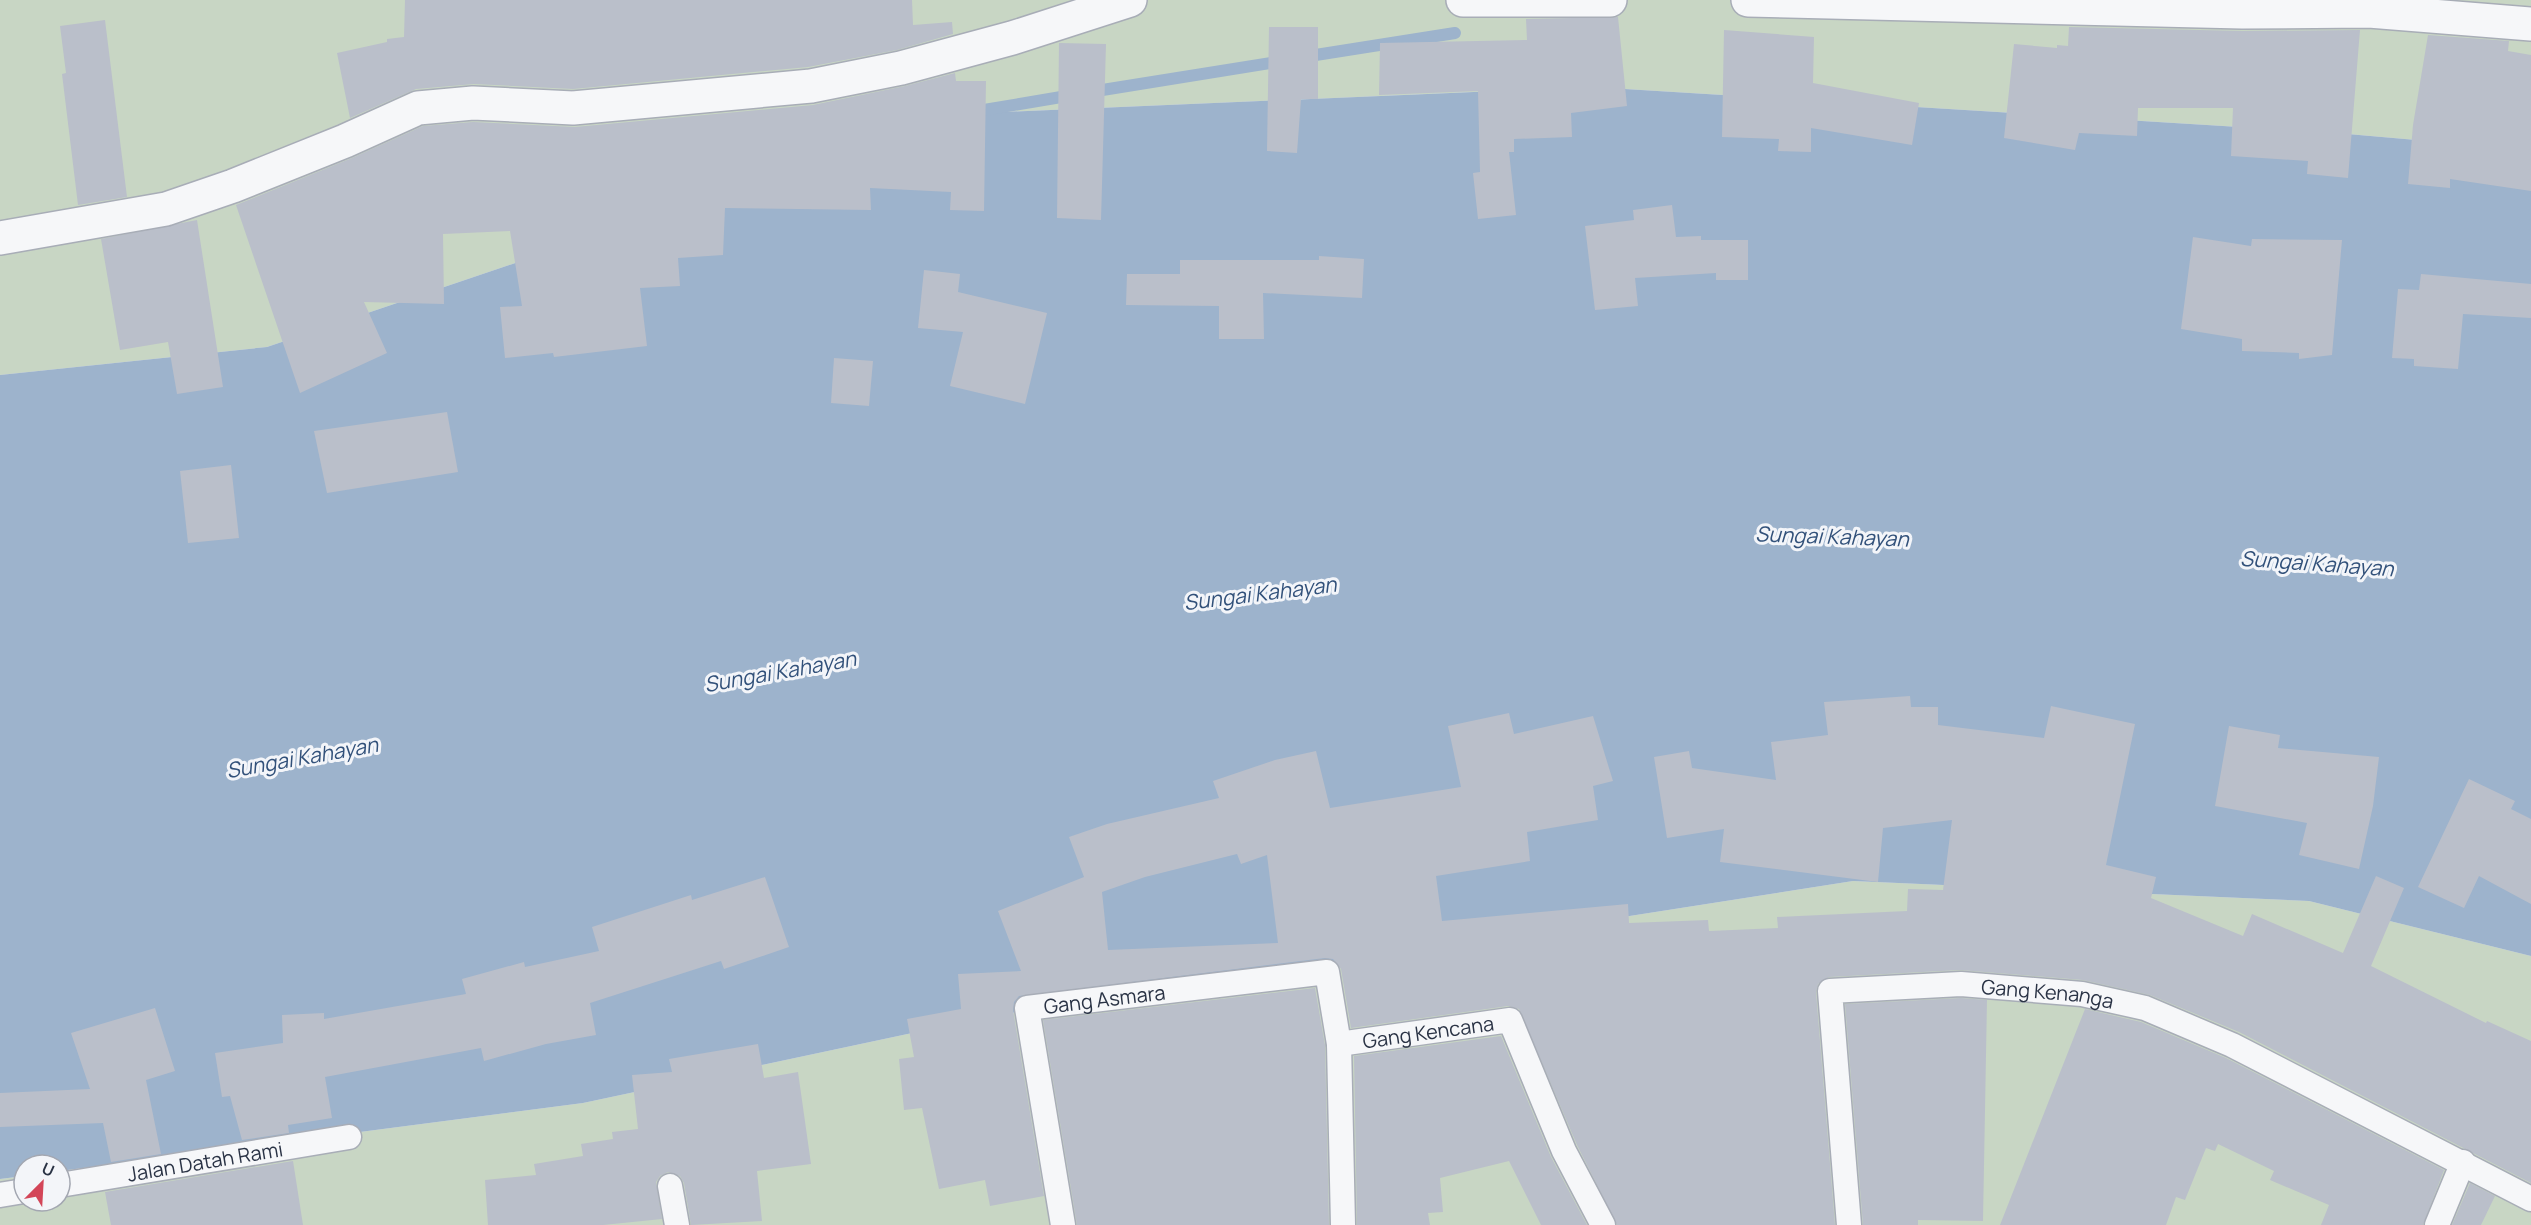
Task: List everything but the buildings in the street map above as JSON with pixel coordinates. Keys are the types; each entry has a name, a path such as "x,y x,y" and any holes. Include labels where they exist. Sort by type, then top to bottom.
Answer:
{"street":[{"path":"0,238 166,209 322,150 418,108 473,103 573,108 811,86 902,68 1012,38 1130,0"},
{"path":"1472,0 1610,0"},
{"path":"1748,0 2242,12 2369,11 2531,24"}],"lane":[{"name":"Gang Asmara","path":"1063,1225 1027,1008 1327,972 1339,1044"},
{"name":"Gang Kenanga","path":"1849,1225 1830,991 1961,984 2082,994 2145,1008 2232,1046 2463,1162 2531,1199"},
{"name":"Gang Kencana","path":"1343,1225 1339,1044 1510,1020 1564,1151 1603,1225"},
{"name":"Jalan Datah Rami","path":"72,1183 349,1137"},
{"path":"2437,1225 2463,1162"},
{"path":"670,1186 677,1225"}],"green space":[{"path":"0,0 2531,0 2531,150 2336,133 1592,87 956,114 267,347 0,375"},
{"path":"1853,881 2309,901 2531,956 2531,1225 0,1225 0,1179 12,1178 12,1213 72,1213 72,1169 583,1103 992,1016"}],"water":[{"name":"Sungai Kahayan","path":"1592,87 2336,133 2531,150 2531,956 2309,901 1853,881 992,1016 583,1103 72,1169 72,1153 12,1153 12,1178 0,1179 0,375 267,347 956,114"}],"waterway":[{"path":"1303,57 1455,33"},
{"path":"1090,92 1283,61"},
{"path":"972,112 1073,95"}]}
